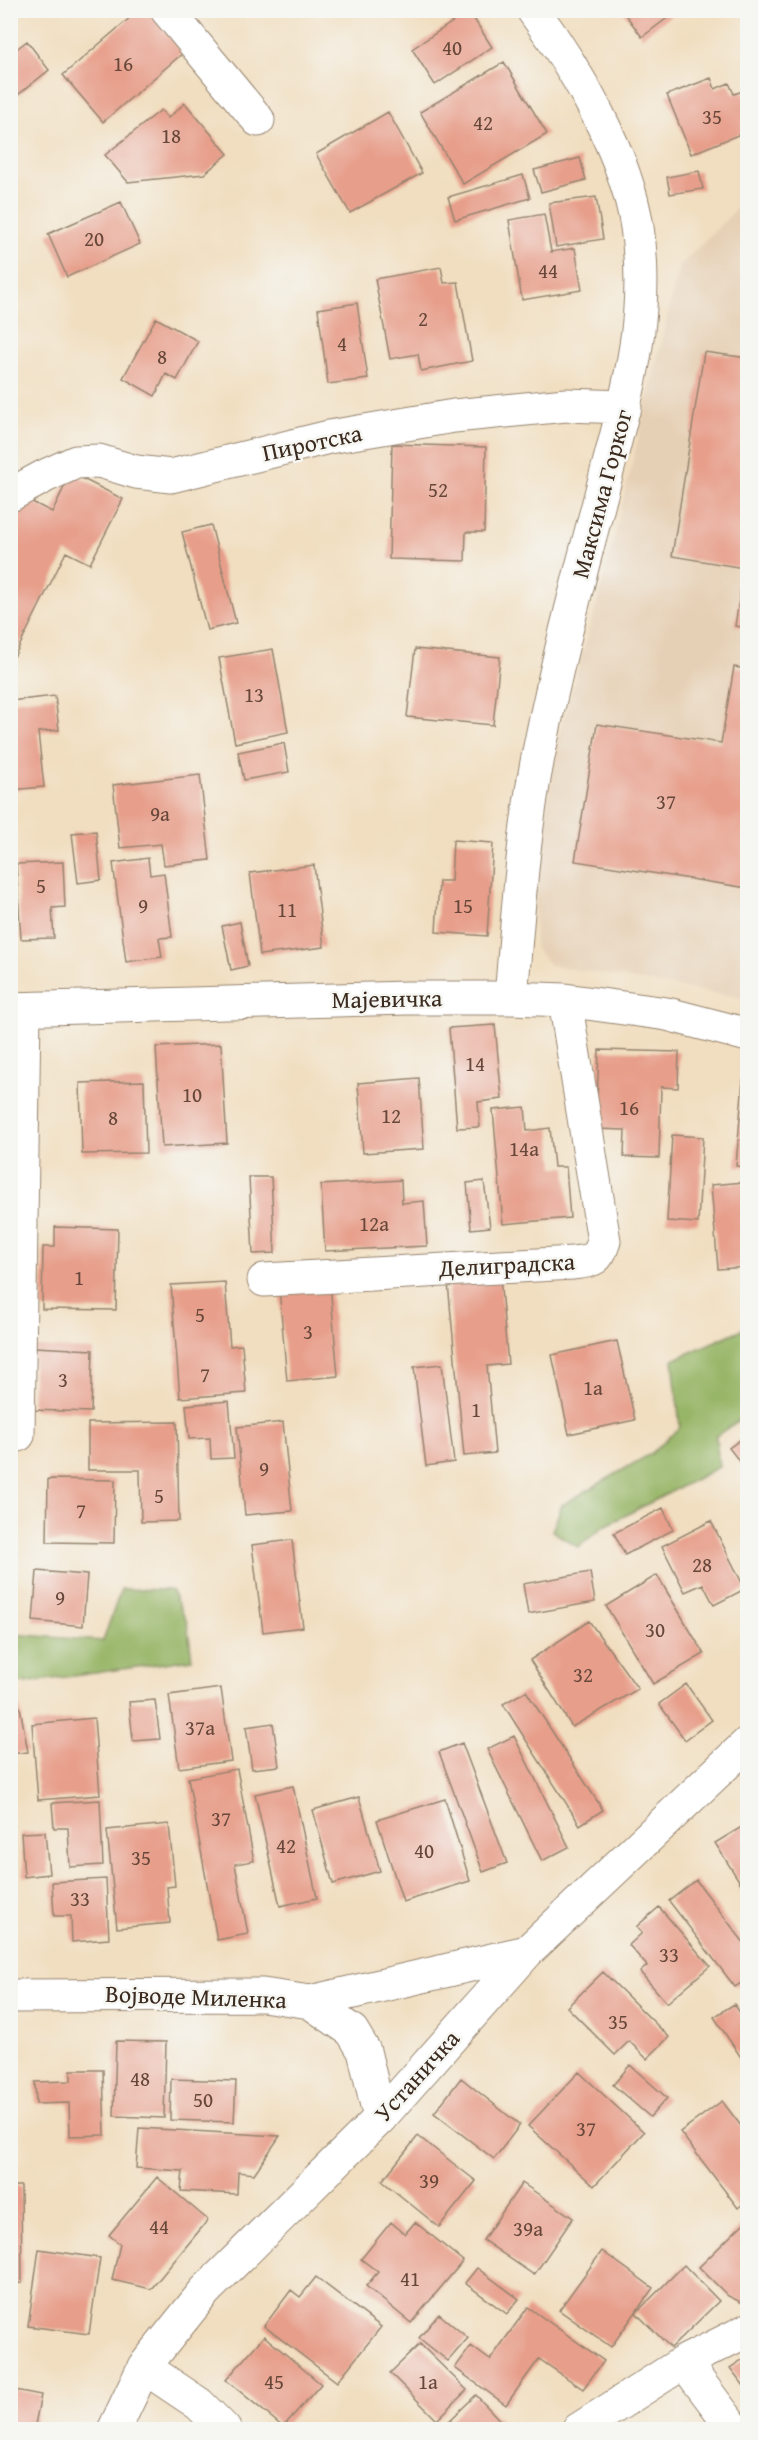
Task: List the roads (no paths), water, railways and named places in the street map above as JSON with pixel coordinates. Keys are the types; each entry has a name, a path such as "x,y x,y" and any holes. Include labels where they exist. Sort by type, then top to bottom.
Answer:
{"street":[{"path":"167,10 258,120"},
{"name":"Максима Горког","path":"511,998 519,892 528,815 540,747 634,368 642,276 637,227 627,183 585,93 554,39 533,10"},
{"name":"Пиротска","path":"10,495 76,462 99,461 136,472 171,476 329,438 454,416 566,405 625,407"},
{"name":"Мајевичка","path":"17,1009 407,998 511,998 566,1000 667,1014 747,1035"},
{"name":"Делиградска","path":"264,1280 573,1263 594,1259 600,1254 604,1240 566,1000"},
{"path":"17,1009 18,1435"},
{"name":"Устаничка","path":"114,2430 144,2367 205,2291 380,2118 527,1952 747,1743"},
{"path":"310,2002 527,1952"},
{"name":"Војводе Миленка","path":"10,1996 263,1995 310,2002 352,2031 364,2050 380,2118"},
{"path":"578,2430 684,2362 747,2330"},
{"path":"684,2362 735,2430"},
{"path":"144,2367 199,2404 225,2430"}]}
